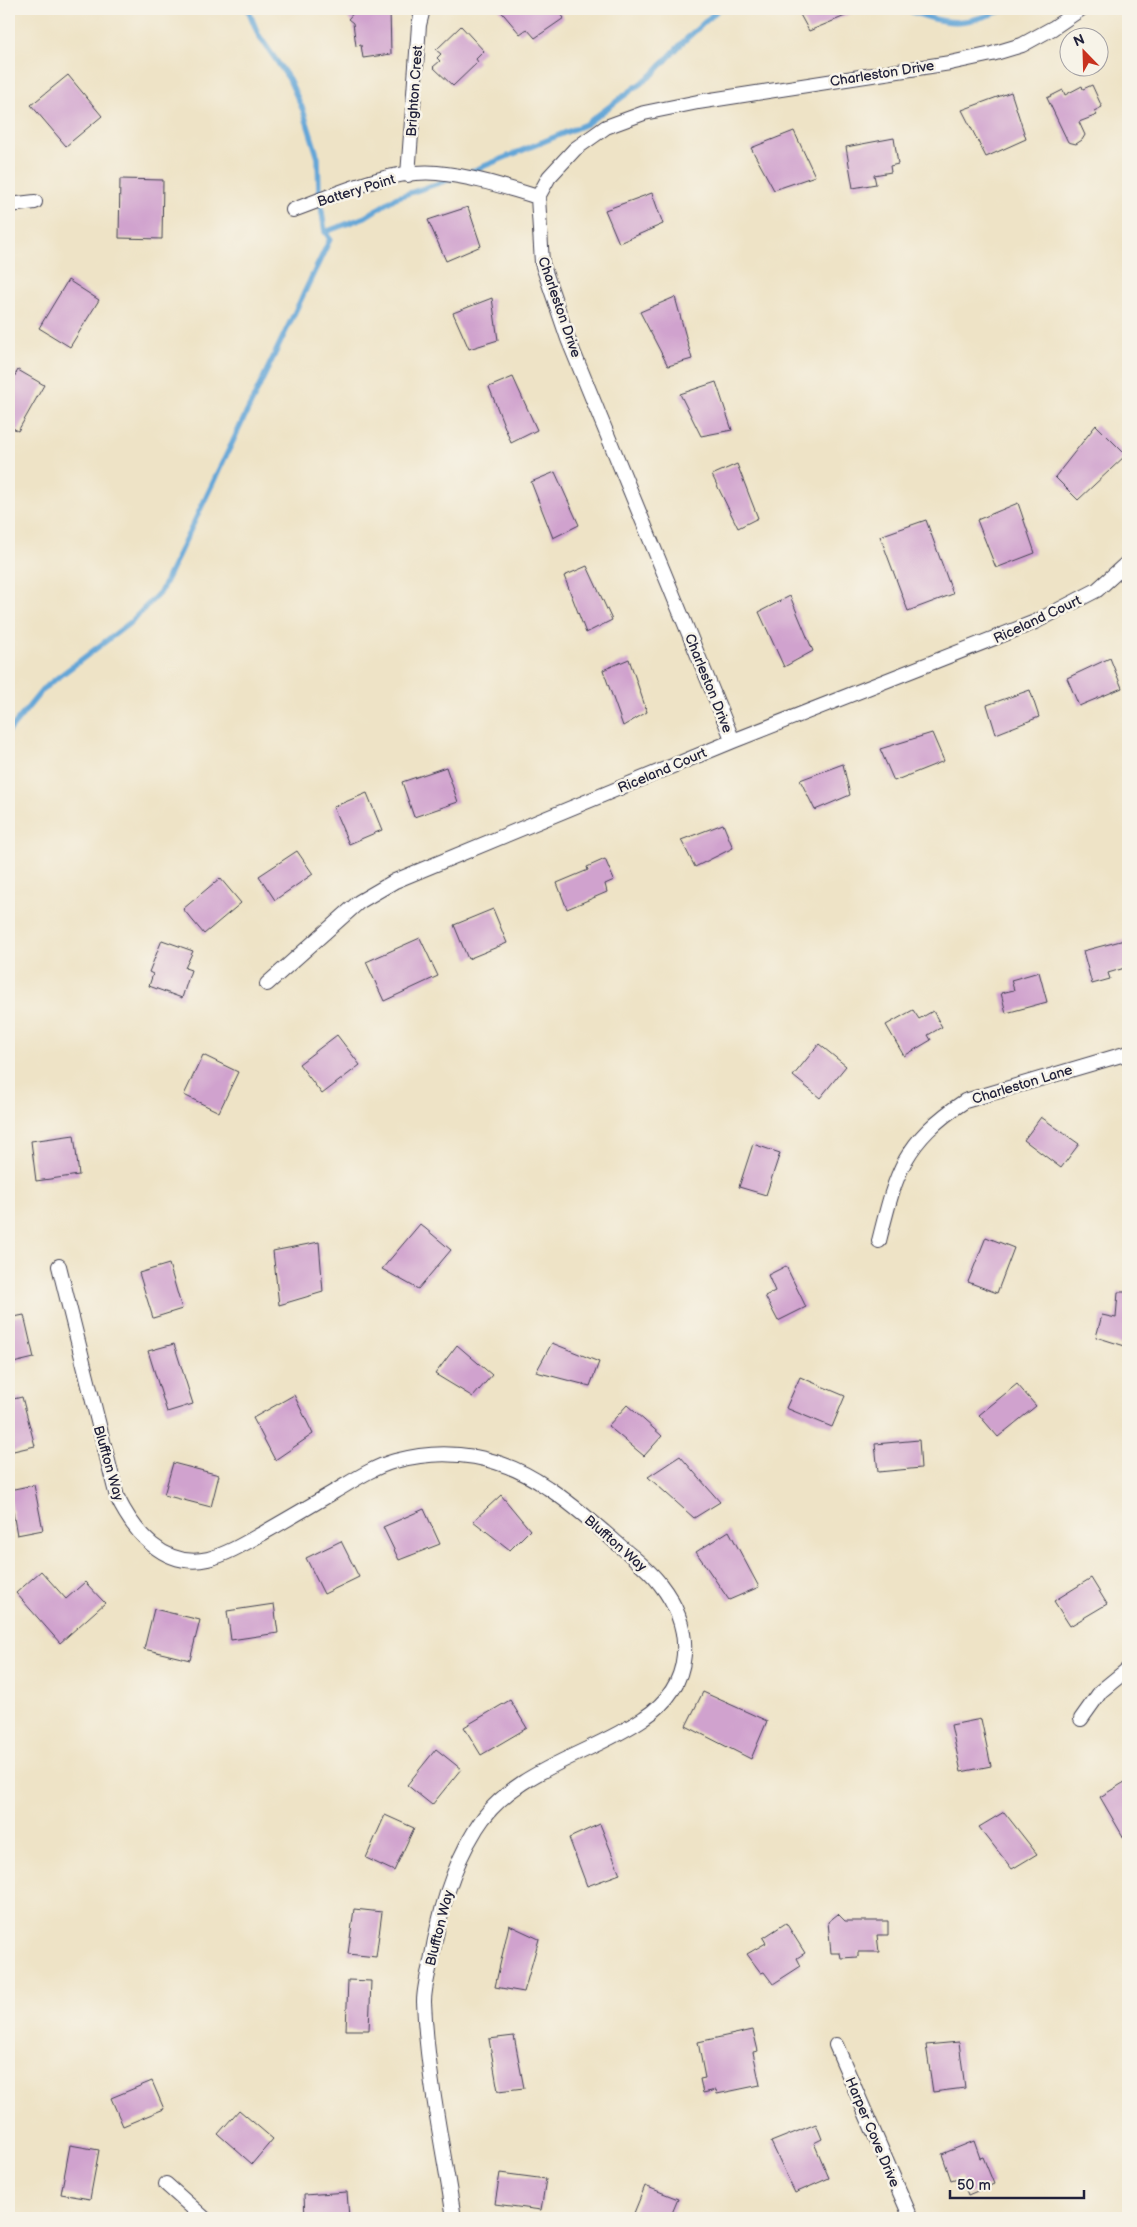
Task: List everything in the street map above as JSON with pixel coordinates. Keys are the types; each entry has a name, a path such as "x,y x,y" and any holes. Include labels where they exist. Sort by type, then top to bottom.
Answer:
{"street":[{"name":"Brighton Crest","path":"408,175 419,25 423,9"},
{"name":"Charleston Drive","path":"733,741 568,339 542,264 538,197 549,177 575,149 606,127 644,113 698,102 950,63 992,54 1022,44 1053,28 1081,9"},
{"name":"Battery Point","path":"293,210 362,185 408,175 436,173 459,176 538,197"},
{"path":"9,205 35,202"},
{"name":"Riceland Court","path":"268,984 359,902 396,881 733,741 1035,622 1097,590 1128,562"},
{"name":"Charleston Lane","path":"879,1241 894,1183 902,1163 922,1135 943,1116 965,1101 1128,1053"},
{"name":"Bluffton Way","path":"59,1266 117,1497 128,1520 145,1540 158,1549 191,1560 207,1559 247,1542 356,1479 393,1462 457,1454 485,1457 516,1468 568,1501 647,1570 661,1585 681,1624 686,1644 683,1667 677,1683 669,1696 647,1717 619,1733 552,1765 503,1798 477,1825 461,1856 443,1902 424,1999 436,2102 454,2218"},
{"path":"1081,1719 1101,1691 1128,1669"},
{"name":"Harper Cove Drive","path":"836,2045 911,2218"},
{"path":"166,2184 204,2218"}],"building":[{"path":"357,9 364,12 390,9 391,54 363,58 361,45 356,46 353,23 348,19"},
{"path":"499,9 557,9 564,18 535,38 527,29 520,34"},
{"path":"797,9 862,9 809,31"},
{"path":"461,26 484,51 476,59 478,62 453,86 433,67 440,61 437,58 441,54 436,50"},
{"path":"68,75 102,116 66,146 31,105"},
{"path":"1092,85 1102,107 1094,111 1097,115 1079,122 1085,135 1082,140 1076,144 1068,142 1047,98 1063,90 1065,95 1082,86 1083,89"},
{"path":"1011,92 1026,139 986,157 962,110"},
{"path":"794,131 815,176 774,190 751,148"},
{"path":"894,138 898,164 890,166 891,172 874,175 876,184 853,188 846,147"},
{"path":"120,179 163,180 162,239 119,238"},
{"path":"652,193 663,224 619,243 605,210"},
{"path":"468,207 481,246 446,261 428,220"},
{"path":"68,280 99,300 70,347 39,328"},
{"path":"675,297 692,359 668,366 640,312"},
{"path":"492,298 498,340 469,349 453,313"},
{"path":"18,370 44,385 18,431 9,426 9,386"},
{"path":"513,377 537,430 511,443 489,387"},
{"path":"716,382 732,430 701,436 680,394"},
{"path":"1096,425 1126,455 1078,500 1055,477"},
{"path":"737,464 758,518 738,528 712,475"},
{"path":"555,472 579,525 553,538 531,482"},
{"path":"1018,503 1035,553 996,568 977,520"},
{"path":"926,520 953,594 908,611 880,536"},
{"path":"587,566 612,620 586,633 564,576"},
{"path":"790,596 813,651 784,667 759,612"},
{"path":"1110,658 1122,688 1079,706 1067,678"},
{"path":"629,659 647,712 623,726 603,670"},
{"path":"1030,690 1039,717 996,734 987,705"},
{"path":"932,733 944,761 894,781 880,749"},
{"path":"843,764 850,795 815,810 800,780"},
{"path":"446,767 458,802 414,817 402,782"},
{"path":"367,793 382,830 349,844 333,807"},
{"path":"723,824 733,848 695,867 681,840"},
{"path":"297,851 313,874 275,900 259,876"},
{"path":"605,859 614,880 605,884 607,892 567,909 557,883 588,870 587,867"},
{"path":"220,878 241,903 204,934 183,909"},
{"path":"493,909 507,943 468,959 454,925"},
{"path":"420,938 438,976 384,1001 366,962"},
{"path":"1128,939 1128,967 1108,973 1110,979 1092,984 1083,951"},
{"path":"162,940 193,951 185,968 191,970 182,998 149,986 153,974 149,972"},
{"path":"1039,972 1047,1002 1006,1013 1001,993 1014,990 1011,980"},
{"path":"913,1010 919,1019 933,1011 942,1027 928,1035 931,1040 904,1056 886,1025"},
{"path":"337,1035 360,1065 322,1094 299,1064"},
{"path":"819,1044 846,1066 820,1098 793,1076"},
{"path":"203,1055 238,1072 219,1112 184,1095"},
{"path":"1041,1117 1079,1144 1061,1168 1024,1140"},
{"path":"74,1135 79,1175 36,1181 31,1141"},
{"path":"753,1144 780,1153 766,1195 739,1187"},
{"path":"420,1224 451,1250 418,1289 382,1269"},
{"path":"986,1237 1014,1248 997,1293 968,1282"},
{"path":"319,1242 323,1292 279,1305 273,1251"},
{"path":"169,1264 182,1309 153,1318 139,1273"},
{"path":"786,1266 806,1307 778,1321 765,1296 775,1291 768,1275"},
{"path":"1118,1292 1128,1292 1128,1347 1096,1337 1102,1315 1116,1318"},
{"path":"24,1315 34,1358 9,1364 9,1318"},
{"path":"552,1343 599,1362 590,1386 536,1372"},
{"path":"174,1344 193,1404 167,1412 148,1351"},
{"path":"457,1345 492,1375 473,1397 435,1374"},
{"path":"800,1377 845,1396 832,1427 786,1408"},
{"path":"1017,1384 1036,1406 998,1437 979,1415"},
{"path":"294,1395 313,1434 275,1460 253,1418"},
{"path":"22,1397 35,1446 9,1452 9,1400"},
{"path":"627,1405 662,1436 644,1456 608,1426"},
{"path":"919,1440 921,1468 878,1472 875,1444"},
{"path":"680,1456 720,1502 694,1518 648,1477"},
{"path":"173,1463 219,1475 211,1507 164,1495"},
{"path":"34,1485 43,1530 17,1535 9,1490"},
{"path":"501,1495 530,1530 510,1550 473,1521"},
{"path":"424,1509 440,1544 399,1560 383,1527"},
{"path":"729,1531 759,1587 729,1600 696,1552"},
{"path":"341,1541 359,1577 324,1594 306,1558"},
{"path":"41,1571 66,1599 85,1582 105,1603 60,1643 16,1593"},
{"path":"1091,1578 1107,1604 1070,1626 1054,1601"},
{"path":"274,1604 278,1633 231,1640 227,1611"},
{"path":"154,1609 200,1620 190,1660 144,1649"},
{"path":"703,1692 767,1721 751,1759 686,1726"},
{"path":"510,1700 527,1728 481,1755 464,1727"},
{"path":"981,1719 991,1766 961,1772 951,1725"},
{"path":"436,1749 461,1769 432,1805 407,1785"},
{"path":"1128,1780 1128,1845 1100,1797"},
{"path":"1004,1812 1037,1854 1012,1869 979,1827"},
{"path":"385,1815 414,1828 394,1871 366,1858"},
{"path":"600,1824 620,1874 587,1886 569,1838"},
{"path":"354,1909 382,1912 376,1957 348,1954"},
{"path":"838,1914 845,1921 888,1921 888,1935 877,1935 879,1952 858,1952 858,1957 841,1958 840,1953 831,1953 828,1922"},
{"path":"786,1923 805,1953 797,1958 801,1966 773,1984 764,1972 761,1973 747,1954 766,1943 763,1938"},
{"path":"509,1925 539,1939 524,1992 495,1987"},
{"path":"348,1980 371,1981 369,2030 346,2030"},
{"path":"753,2030 758,2051 753,2052 760,2085 717,2094 716,2090 703,2093 700,2079 705,2078 698,2042"},
{"path":"514,2036 524,2088 498,2091 489,2039"},
{"path":"959,2042 965,2088 933,2092 926,2045"},
{"path":"152,2081 164,2109 123,2126 111,2098"},
{"path":"239,2110 273,2139 252,2164 218,2134"},
{"path":"816,2124 822,2139 814,2143 829,2178 795,2193 771,2142"},
{"path":"974,2141 980,2158 983,2157 994,2184 968,2195 961,2177 951,2180 942,2154"},
{"path":"70,2145 99,2150 90,2199 61,2194"},
{"path":"500,2173 546,2179 541,2210 495,2204"},
{"path":"645,2186 678,2199 670,2218 632,2218"},
{"path":"347,2192 349,2218 305,2218 304,2195"}],"waterway":[{"path":"9,731 44,688 131,622 161,591 330,239 325,232 319,192 318,158 303,110 289,79 258,34 248,9"},
{"path":"465,174 586,124 652,75 684,41 719,9"},
{"path":"905,9 933,19 956,22 967,21 1006,9"},
{"path":"325,232 365,217 395,198 451,179"}]}
